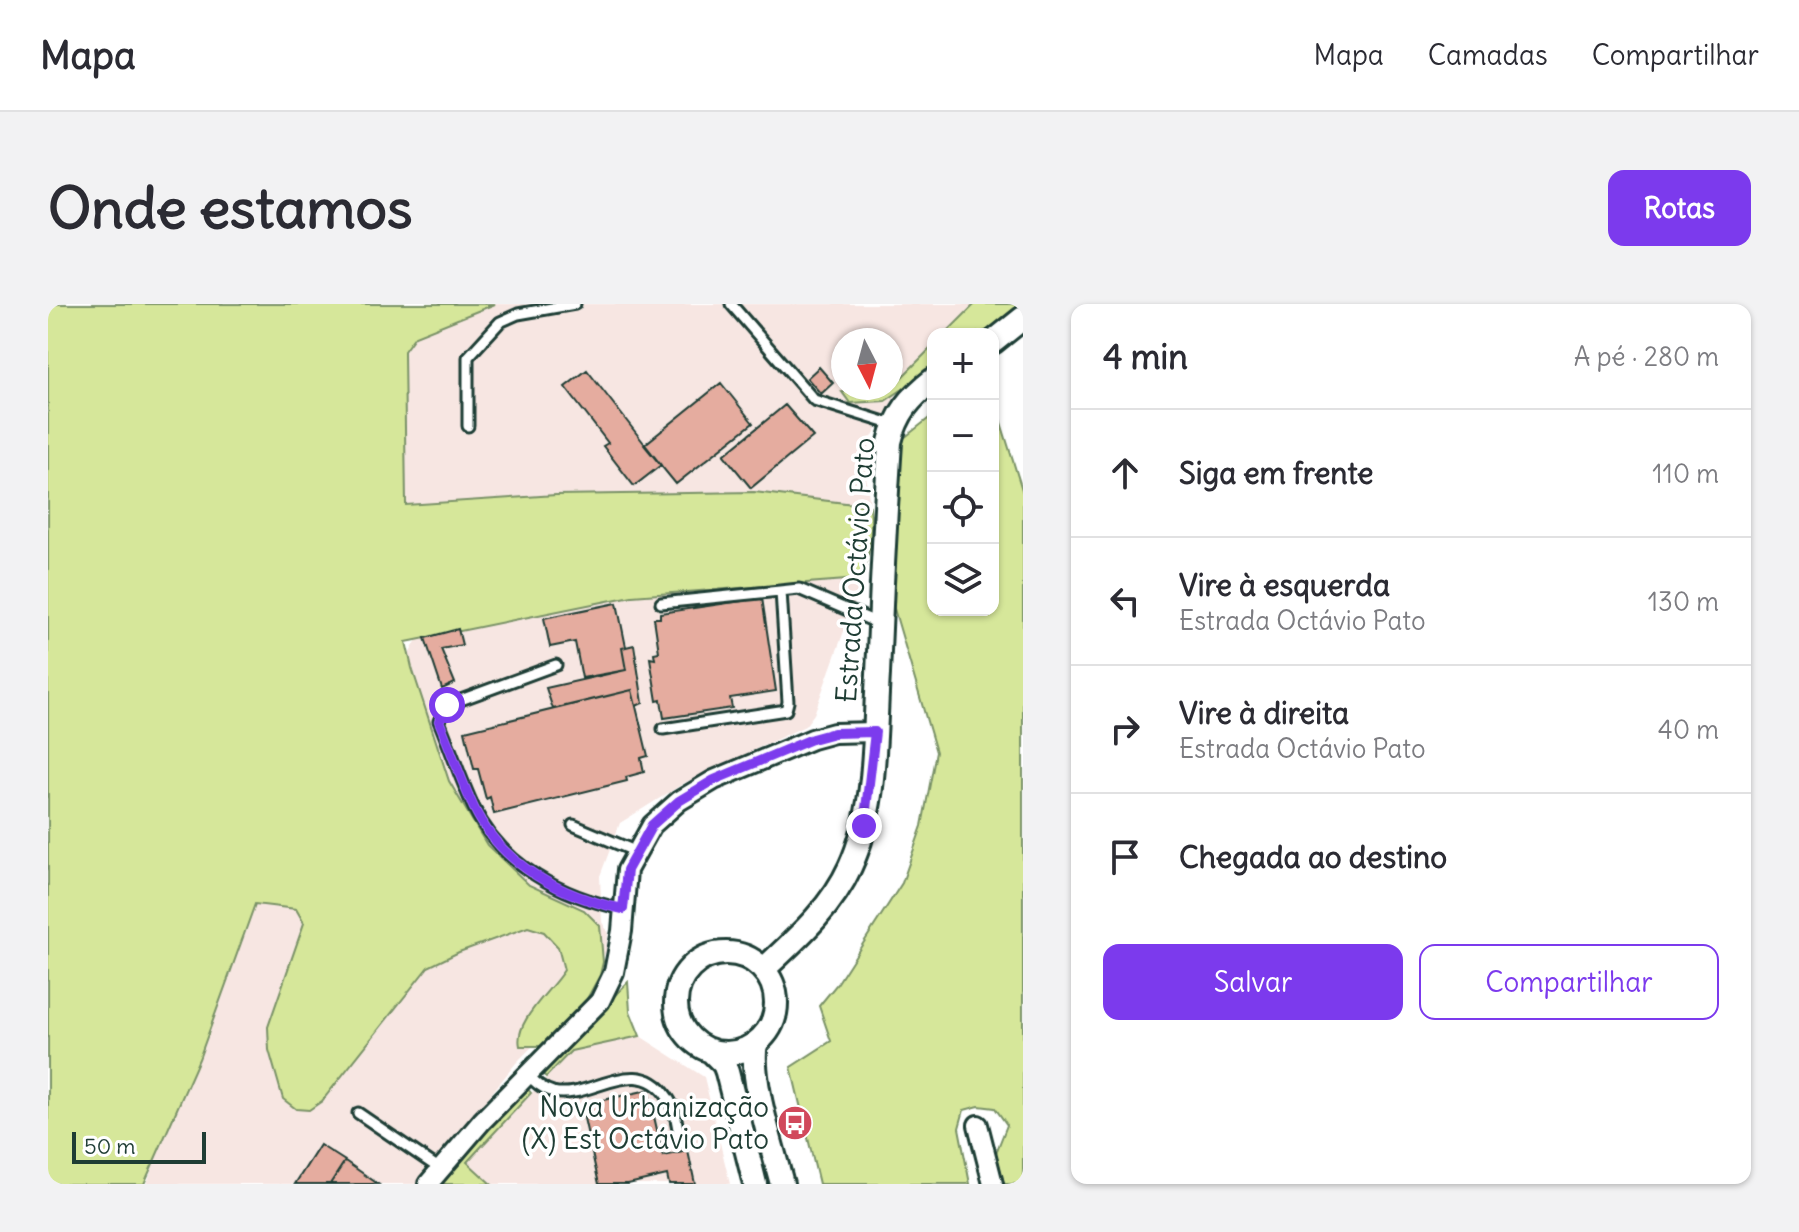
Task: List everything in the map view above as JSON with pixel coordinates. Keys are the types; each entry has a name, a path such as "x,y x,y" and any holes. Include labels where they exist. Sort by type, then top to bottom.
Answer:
{"street":[{"path":"999,337 1023,318"},
{"name":"Estrada Octávio Pato","path":"764,969 833,898 851,867 864,826 875,732 889,454 894,425 911,397 927,385"},
{"name":"Estrada Octávio Pato","path":"434,1177 600,1001 614,972 627,870 652,825 679,801 714,780 812,739 834,733 875,732"},
{"path":"712,1052 734,1053 756,1043 771,1025 776,1002 770,979 764,969 745,956 723,953 701,959 684,973 675,994 676,1016 686,1035 720,1058 727,1072 755,1184"},
{"path":"756,1043 754,1058 757,1080 782,1184"},
{"path":"978,1125 993,1184"}],"lane":[{"path":"468,426 468,357 500,322 518,314 575,304"},
{"path":"731,304 814,400 894,425"},
{"path":"661,603 799,589 880,624"},
{"path":"663,729 786,710 781,591"},
{"path":"556,665 447,705 439,721 475,810 510,855 524,868 561,890 589,902 623,909"},
{"path":"573,825 637,852"},
{"path":"528,1075 539,1085 558,1093 628,1078 643,1079 657,1086 668,1098 680,1140"},
{"path":"358,1113 434,1177"}],"shaded area":[{"path":"495,304 977,304 955,328 927,328 927,357 903,383 903,328 831,328 831,400 893,400 871,439 865,468 870,506 754,492 556,495 406,505 404,351 414,336"},
{"path":"865,573 814,714 805,726 684,783 620,823 600,876 602,922 608,933 606,951 586,992 516,1063 418,1184 147,1184 180,1078 250,896 437,828 403,666 421,632 627,590"},
{"path":"640,1036 704,1077 730,1184 491,1184 467,1162 571,1051"}],"green space":[{"path":"48,304 495,304 415,336 404,351 406,505 556,495 754,492 870,506 870,543 860,579 632,596 406,642 449,781 487,845 529,885 584,910 600,926 603,962 600,975 582,1008 544,1046 520,1046 520,1036 528,1017 564,970 558,947 544,932 528,927 459,952 428,967 322,1101 309,1110 296,1109 283,1099 269,1050 268,1027 304,923 296,909 255,904 199,1059 144,1184 48,1184"},
{"path":"975,304 1020,304 992,328 951,328"},
{"path":"927,352 927,373 903,389 903,376"},
{"path":"848,400 886,400 885,401 850,403"},
{"path":"999,416 1023,493 1023,1184 1004,1184 996,1153 1007,1125 995,1108 979,1106 964,1110 959,1128 970,1184 819,1184 791,1067 831,1041 819,1006 837,984 902,883 922,826 936,752 885,578 899,455 904,438 927,420 927,616 999,616"},
{"path":"628,982 630,1011 640,1036 571,1051 546,1077 540,1072"},
{"path":"527,1088 531,1093 467,1162 491,1184 438,1184 451,1168"}],"building":[{"path":"819,367 831,385 821,394 807,378"},
{"path":"587,370 661,465 634,486 603,446 608,443 565,387"},
{"path":"721,383 753,423 676,484 644,445"},
{"path":"785,405 813,437 751,488 724,455"},
{"path":"762,598 776,691 730,698 732,708 664,718 661,700 657,701 650,658 655,659 654,653 659,652 654,618 660,618 660,613"},
{"path":"617,603 626,647 622,648 626,670 582,678 575,642 550,647 544,618"},
{"path":"458,629 462,645 441,649 455,683 442,689 425,638"},
{"path":"634,645 643,703 636,706 632,690 553,709 546,688 626,670 622,648"},
{"path":"632,690 648,756 641,758 644,772 626,777 627,781 494,814 490,797 486,799 478,769 474,769 465,731"},
{"path":"648,1090 663,1156 688,1151 695,1184 669,1184 667,1175 628,1184 599,1184 581,1105"},
{"path":"320,1145 345,1161 330,1184 295,1184"},
{"path":"345,1161 378,1184 330,1184"}],"place":[{"name":"Nova Urbanização (X) Est Octávio Pato","path":"795,1123"}],"route":[{"path":"447,705 439,721 475,810 485,826 524,868 589,902 623,909 627,870 652,825 679,801 714,780 812,739 834,733 875,732 864,826"}]}
